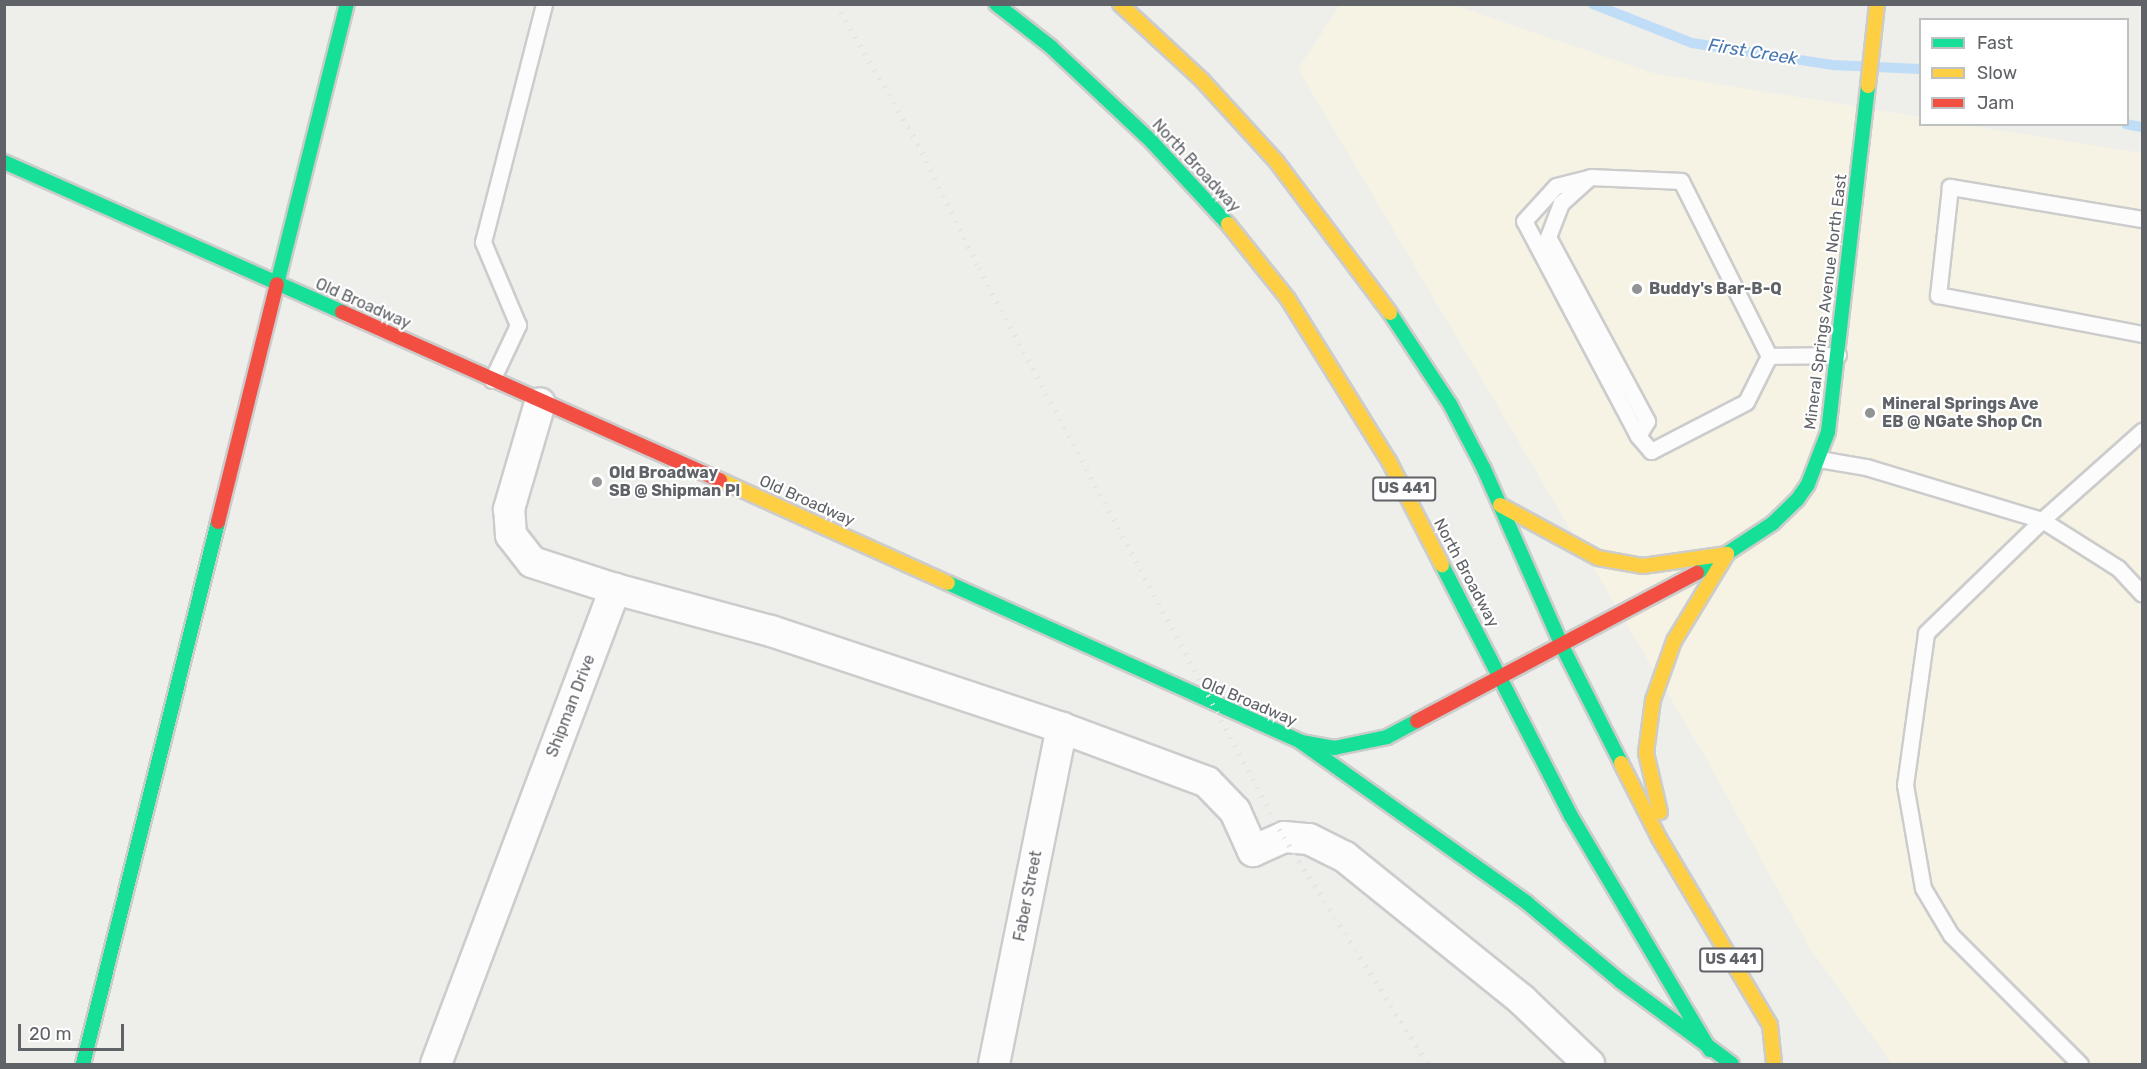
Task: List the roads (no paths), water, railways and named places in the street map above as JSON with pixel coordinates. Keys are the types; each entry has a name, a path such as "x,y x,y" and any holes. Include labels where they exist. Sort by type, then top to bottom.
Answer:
{"main road":[{"path":"83,1065 346,4"},
{"name":"North Broadway","path":"996,4 1051,47 1152,142 1225,220 1288,299 1389,461 1502,676 1571,816 1710,1050 1732,1065"},
{"name":"US 441","path":"1120,4 1202,80 1276,161 1327,226 1450,404 1500,505 1562,646 1672,860 1770,1025 1774,1065"},
{"name":"Mineral Springs Avenue North East","path":"1562,646 1727,554 1773,523 1797,500 1819,459 1828,432 1839,355 1877,4"},
{"name":"Old Broadway","path":"4,162 540,403 879,551 1301,742 1334,748 1387,737 1562,646"},
{"path":"1500,505 1598,558 1643,566 1727,554"},
{"path":"1672,860 1646,753 1653,700 1674,641 1727,554"},
{"path":"1301,742 1526,902 1710,1050"}],"street":[{"path":"540,403 509,509 511,535 532,562 615,589 771,631 1062,728 1208,782 1235,811 1253,851 1284,837 1309,839 1345,857 1522,1000 1589,1065"},
{"name":"Shipman Drive","path":"436,1065 615,589"},
{"name":"Faber Street","path":"994,1065 1062,728"}],"lane":[{"path":"492,380 518,325 483,242 544,4"},
{"path":"1591,177 1681,181 1769,356 1746,402 1651,451 1638,436 1524,221 1556,186 1591,177"},
{"path":"1591,177 1561,203 1548,237 1647,421 1638,436"},
{"path":"2142,219 1950,187 1938,295 2142,334"},
{"path":"1769,356 1839,355"},
{"path":"2080,1065 1951,935 1923,888 1905,785 1926,633 2042,520 2142,431"},
{"path":"1819,459 1866,467 2042,520 2118,568 2142,594"}],"waterway":[{"name":"First Creek","path":"1593,4 1692,43 1833,65 1919,69"},
{"name":"First Creek","path":"2129,125 2142,127"}],"railway":[{"path":"836,4 918,144 979,268 1284,837 1428,1064"}],"place":[{"name":"Buddy's Bar-B-Q","path":"1637,289"},
{"name":"Mineral Springs Ave EB @ NGate Shop Cn","path":"1870,413"},
{"name":"Old Broadway SB @ Shipman Pl","path":"597,482"}]}
